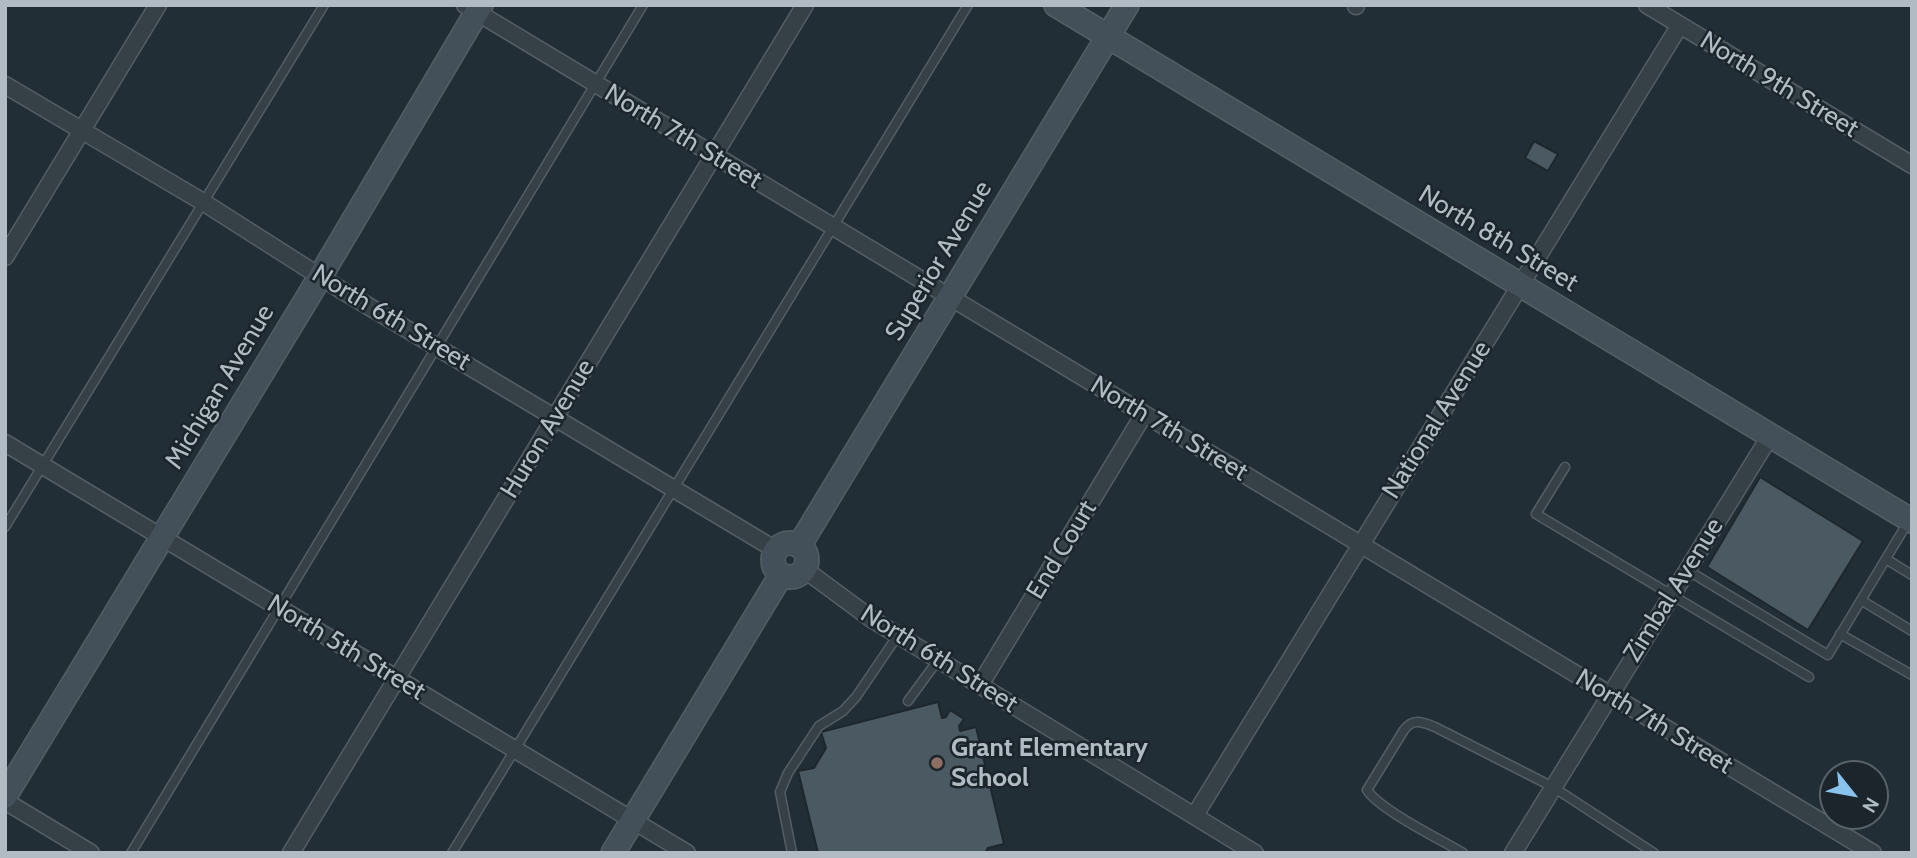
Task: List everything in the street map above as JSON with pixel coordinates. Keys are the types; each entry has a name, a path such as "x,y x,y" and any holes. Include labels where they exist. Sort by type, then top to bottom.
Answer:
{"street":[{"path":"5,257 158,5"},
{"name":"Huron Avenue","path":"291,853 805,5"},
{"name":"North 8th Street","path":"1056,5 1911,520"},
{"name":"Superior Avenue","path":"788,548 949,298 1127,5"},
{"name":"North 9th Street","path":"1647,5 1912,165"},
{"name":"North 7th Street","path":"474,8 949,298 1873,853"},
{"name":"Michigan Avenue","path":"5,799 320,277 474,8"},
{"name":"National Avenue","path":"1195,815 1680,25"},
{"name":"North 6th Street","path":"5,85 675,489 788,548"},
{"name":"End Court","path":"979,685 1144,414"},
{"name":"Zimbal Avenue","path":"1513,853 1770,436"},
{"name":"North 5th Street","path":"5,443 687,853"},
{"path":"788,548 806,554 804,569 792,577 781,575 774,566 774,555 788,548"},
{"name":"North 6th Street","path":"804,569 873,620 1255,853"},
{"path":"613,853 781,575"},
{"path":"5,799 91,853"}],"lane":[{"path":"5,527 324,5"},
{"path":"131,853 643,5"},
{"path":"452,853 968,5"},
{"path":"1565,467 1536,514 1809,677"},
{"path":"1686,570 1828,655 1911,520"},
{"path":"1886,559 1912,575"},
{"path":"1861,600 1912,631"},
{"path":"1840,634 1912,675"},
{"path":"792,853 780,792 788,773 819,726 843,711 856,698 898,635"},
{"path":"908,701 938,660"},
{"path":"1462,853 1386,807 1367,790 1404,730 1412,722 1418,721 1435,727 1553,787 1654,853"}],"building":[{"path":"1534,141 1558,154 1548,171 1525,158"},
{"path":"1760,477 1863,541 1808,630 1707,567"},
{"path":"938,702 942,718 946,717 950,710 964,719 959,726 960,731 976,727 1004,844 988,848 985,853 818,853 798,771 814,768 826,748 821,732"}],"place":[{"name":"Grant Elementary School","path":"937,763"}]}
